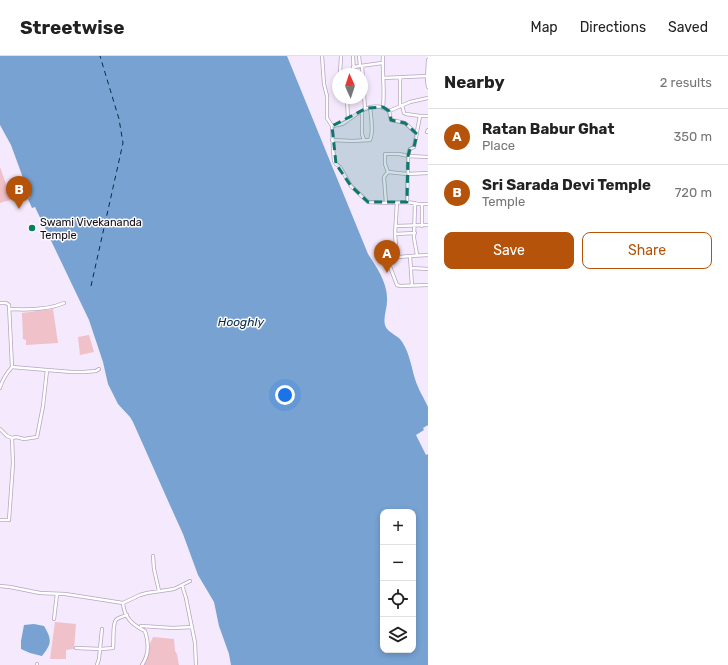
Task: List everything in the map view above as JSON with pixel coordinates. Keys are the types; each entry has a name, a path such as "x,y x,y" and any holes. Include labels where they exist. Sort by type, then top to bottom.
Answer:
{"street":[{"path":"322,56 324,84 327,96 327,118 332,126 334,161 340,167 351,186 368,202 407,202 428,204"},
{"path":"340,68 341,56"},
{"path":"359,56 364,110 362,134 364,140"},
{"path":"383,56 383,107"},
{"path":"353,57 353,67 382,64"},
{"path":"428,60 428,87"},
{"path":"383,78 427,76"},
{"path":"400,78 401,106 404,113 428,116"},
{"path":"389,111 410,102 428,98"},
{"path":"347,104 348,120"},
{"path":"332,126 343,123 364,110 375,106 383,107 389,111 391,120 405,123 416,134"},
{"path":"332,140 370,140 372,137 370,107"},
{"path":"407,202 408,156 410,149 414,147 420,116"},
{"path":"388,172 385,164 385,154 428,157"},
{"path":"386,203 384,177 388,172"},
{"path":"388,172 407,174 428,173"},
{"path":"397,202 395,234 397,256 428,255"},
{"path":"415,203 414,238 417,256"},
{"path":"422,204 422,226"},
{"path":"396,226 428,225"},
{"path":"395,234 415,233"},
{"path":"410,256 412,286"},
{"path":"387,259 397,285 428,285"},
{"path":"411,268 428,269"},
{"path":"0,303 6,303 9,305 10,309 12,367 6,374 0,388"},
{"path":"10,309 25,310 55,306 64,303"},
{"path":"12,367 84,372 96,371 99,369"},
{"path":"0,429 7,436 12,438 36,437 43,406 48,370"},
{"path":"0,520 9,520 12,438"},
{"path":"153,556 154,569 159,591"},
{"path":"0,586 40,593 123,603 140,595 174,589 190,581"},
{"path":"182,585 195,643 196,665"},
{"path":"54,619 57,594"},
{"path":"123,603 130,622 145,631 148,637 148,649 142,665"},
{"path":"76,648 113,648 115,621 118,618 127,615"},
{"path":"141,626 173,628 192,627"},
{"path":"97,665 100,659 102,629"}],"highlighted area":[{"path":"383,107 389,111 391,120 405,123 417,134 414,147 410,149 408,156 407,202 368,202 351,186 336,164 332,126 367,108"}],"shaded area":[{"path":"0,167 11,198 10,200 0,203"},
{"path":"53,309 58,343 26,345 26,340 23,339 22,313"},
{"path":"89,335 94,352 80,355 78,337"},
{"path":"55,622 76,624 74,649 66,650 66,659 50,659"},
{"path":"153,637 174,639 175,651 179,665 140,665"}],"water":[{"name":"Hooghly","path":"0,56 287,56 368,254 384,282 387,294 384,319 385,325 388,330 399,338 404,345 410,359 416,383 428,407 428,665 231,665 229,654 219,626 214,602 198,575 183,534 133,422 118,404 108,384 103,362 89,320 35,207 32,208 28,199 30,197 11,145 0,125"},
{"path":"34,624 44,626 50,638 48,648 42,656 21,649 24,625"}],"pier":[{"path":"428,425 428,454 426,455 416,435 424,430 423,428"}],"ferry route":[{"path":"91,286 123,143 119,119 100,56"}],"place":[{"name":"Sri Sarada Devi Temple","path":"19,209"},
{"name":"Swami Vivekananda Temple","path":"32,228"},
{"name":"Ratan Babur Ghat","path":"387,273"}]}
